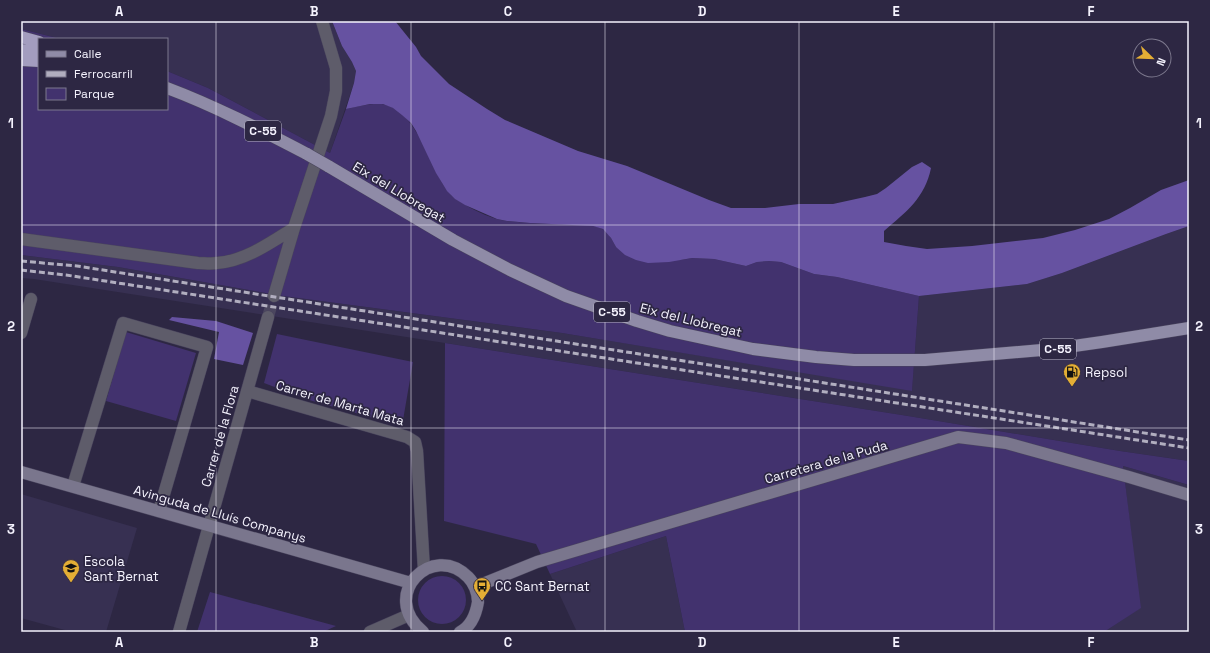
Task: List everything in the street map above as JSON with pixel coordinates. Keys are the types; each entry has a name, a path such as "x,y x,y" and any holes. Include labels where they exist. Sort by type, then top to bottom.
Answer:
{"highway":[{"path":"21,37 38,42"},
{"path":"21,50 38,53"},
{"path":"21,60 38,61"}],"main road":[{"name":"Eix del Llobregat","path":"168,88 226,113 307,154 453,240 510,270 566,296 670,331 753,349 816,357 854,360 925,360 1053,349 1189,328"}],"street":[{"path":"274,296 294,228 331,116 336,90 336,68 322,21"},
{"path":"21,239 198,263 218,263 240,258 264,247 294,228"},
{"path":"21,333 31,299"},
{"name":"Carrer de la Flora","path":"179,632 268,317"},
{"path":"73,486 122,323 207,347 159,511"},
{"name":"Carrer de Marta Mata","path":"247,391 407,437 415,442 417,451 424,570"},
{"name":"Carretera de la Puda","path":"475,587 537,562 958,437 1006,443 1189,495"},
{"name":"Avinguda de Lluís Companys","path":"21,472 411,583"},
{"path":"423,632 415,625 409,615 406,605 407,594 411,583 416,576 433,566 443,565 462,571 470,578 475,587 478,598 477,610 472,622 463,631"},
{"path":"370,632 409,615"}],"shaded area":[{"path":"21,21 332,21 342,46 356,71 354,83 330,153 208,88 168,71 168,38 57,38 21,29"},
{"path":"332,21 395,21 416,47 421,56 449,84 505,120 578,151 627,166 731,208 765,208 799,204 833,204 865,197 877,194 912,167 922,162 931,168 924,188 914,204 884,231 884,242 927,249 972,246 1043,238 1109,219 1161,190 1189,180 1189,226 1062,273 1027,284 919,296 837,277 814,274 781,262 757,262 746,266 714,259 692,258 669,262 648,263 625,255 616,247 611,238 603,229 593,226 530,223 497,219 455,199 447,191 436,173 411,123 402,115 393,108 383,104 370,104 346,109 356,71 342,46"},
{"path":"1189,226 1189,461 445,343 21,278 21,255 118,267 283,296 562,333 912,390 919,296 1027,284 1062,273"},
{"path":"172,317 216,321 253,333 243,365 214,359 219,332 169,320"},
{"path":"1123,466 1189,485 1189,632 1104,632 1140,608"},
{"name":"Escola Sant Bernat","path":"21,494 137,528 106,632 72,632 21,618"},
{"path":"666,536 685,632 577,632 550,574"}],"green space":[{"path":"21,29 57,38 38,38 38,110 168,110 168,71 208,88 330,153 346,109 382,104 394,108 405,117 421,140 441,180 451,195 469,207 490,217 501,220 539,224 594,226 604,230 616,247 681,260 692,258 714,259 746,266 757,262 781,262 814,274 837,277 919,296 912,391 562,333 283,296 118,267 21,255"},
{"path":"126,332 196,353 176,421 106,401"},
{"path":"277,334 413,362 402,426 309,400 264,383"},
{"path":"445,343 1189,461 1189,485 1123,466 1141,608 1104,632 685,632 666,536 550,574 536,544 444,521"},
{"path":"437,576 447,576 459,583 466,595 466,605 459,617 447,624 437,624 429,620 422,613 418,605 418,595 422,587 429,580"},
{"path":"210,592 336,626 323,632 197,632"}],"tunnel":[{"path":"268,317 274,296"}],"railway":[{"path":"21,261 77,266 1189,440"},
{"path":"21,270 66,275 1189,448"}],"place":[{"name":"Repsol","path":"1072,387"},
{"name":"Escola Sant Bernat","path":"71,583"},
{"name":"CC Sant Bernat","path":"482,601"}]}
